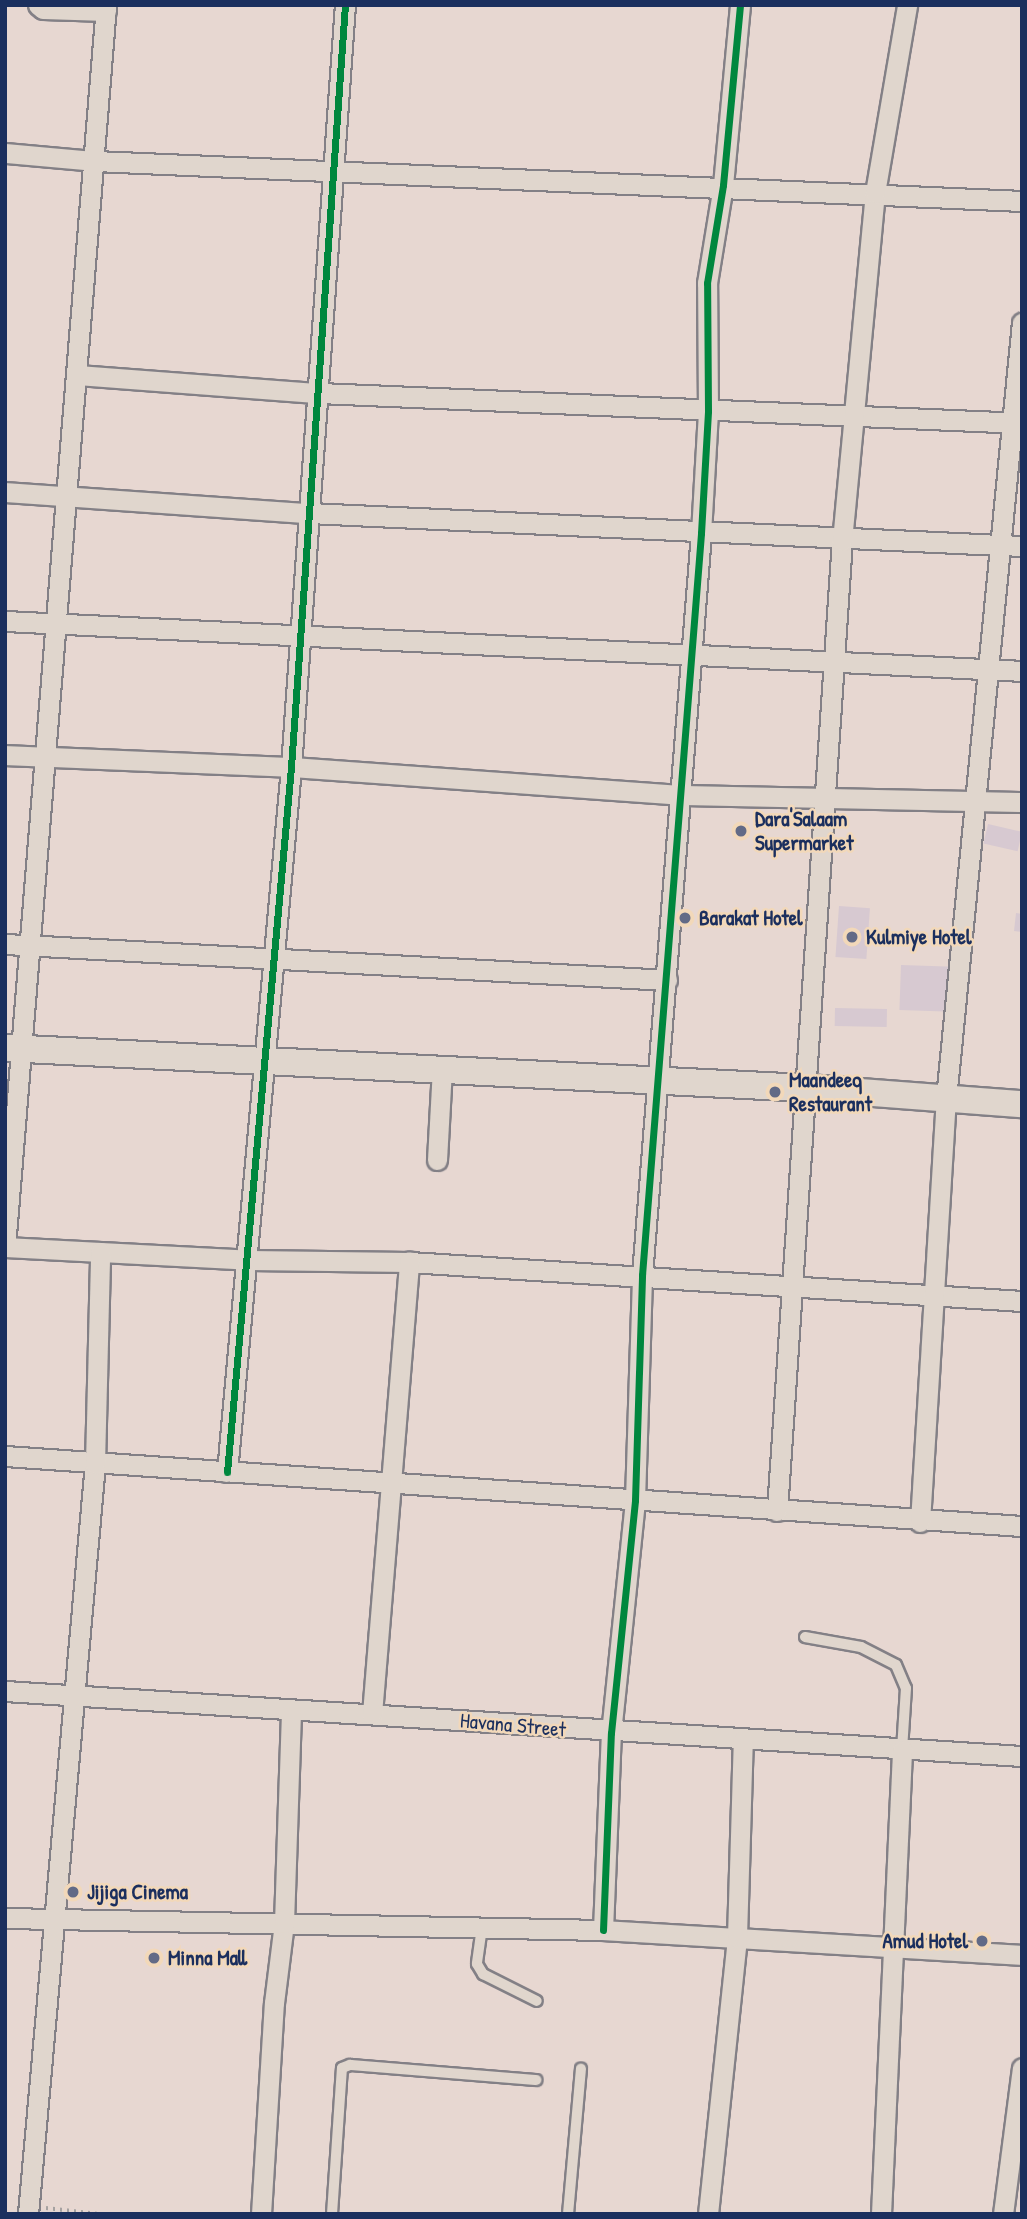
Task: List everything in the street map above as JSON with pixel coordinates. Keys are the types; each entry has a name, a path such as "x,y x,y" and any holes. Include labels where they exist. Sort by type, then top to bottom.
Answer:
{"street":[{"path":"38,5 43,9 106,8 29,945 13,1048 5,1247 248,1260 409,1262 1022,1301"},
{"path":"227,1472 248,1260 262,1059 291,767 337,170 345,5"},
{"path":"603,1930 611,1733 635,1500 642,1275 701,533 708,411 707,283 723,185 740,5"},
{"path":"777,1511 842,541 875,193 908,5"},
{"path":"5,153 94,161 723,185 1022,201"},
{"path":"920,1522 946,1099 978,800 1001,547 1017,423 1022,323"},
{"path":"77,375 318,393 1017,423"},
{"path":"5,492 66,494 309,513 842,541 1022,547"},
{"path":"5,621 832,662 990,667 1022,671"},
{"path":"5,755 291,767 681,796 826,802 1022,802"},
{"path":"5,944 667,980"},
{"path":"13,1048 807,1088 1022,1104"},
{"path":"437,1160 443,1069"},
{"path":"28,2210 57,1919 73,1696 95,1464 100,1252"},
{"path":"372,1714 409,1262"},
{"path":"5,1456 920,1522 1022,1526"},
{"name":"Havana Street","path":"5,1691 372,1714 611,1733 1022,1756"},
{"path":"261,2214 274,2003 284,1923 291,1711"},
{"path":"708,2214 737,1937 743,1740"},
{"path":"881,2214 887,2018 895,1947 902,1750"},
{"path":"5,1918 603,1930 1022,1955"},
{"path":"1003,2214 1014,2187 1022,2068"}],"lane":[{"path":"805,1637 862,1647 896,1665 906,1688 902,1750"},
{"path":"482,1927 477,1964 484,1974 537,2001"},
{"path":"332,2214 342,2068 350,2064 536,2080"},
{"path":"568,2214 581,2069"}],"path":[{"path":"28,2210 99,2214"}],"building":[{"path":"988,824 1022,832 1018,851 984,843"},
{"path":"839,906 870,908 866,959 835,957"},
{"path":"1016,913 1022,914 1022,932 1014,931"},
{"path":"901,965 954,967 952,1012 899,1010"},
{"path":"835,1008 887,1009 887,1027 835,1026"}],"cycle path":[{"path":"227,1472 291,767 345,5"},
{"path":"603,1930 611,1733 635,1500 642,1275 701,533 708,411 707,283 723,185 740,5"}],"place":[{"name":"Dara'Salaam Supermarket","path":"741,831"},
{"name":"Barakat Hotel","path":"685,918"},
{"name":"Kulmiye Hotel","path":"852,937"},
{"name":"Maandeeq Restaurant","path":"775,1092"},
{"name":"Jijiga Cinema","path":"73,1892"},
{"name":"Amud Hotel","path":"982,1941"},
{"name":"Minna Mall","path":"154,1958"}]}
